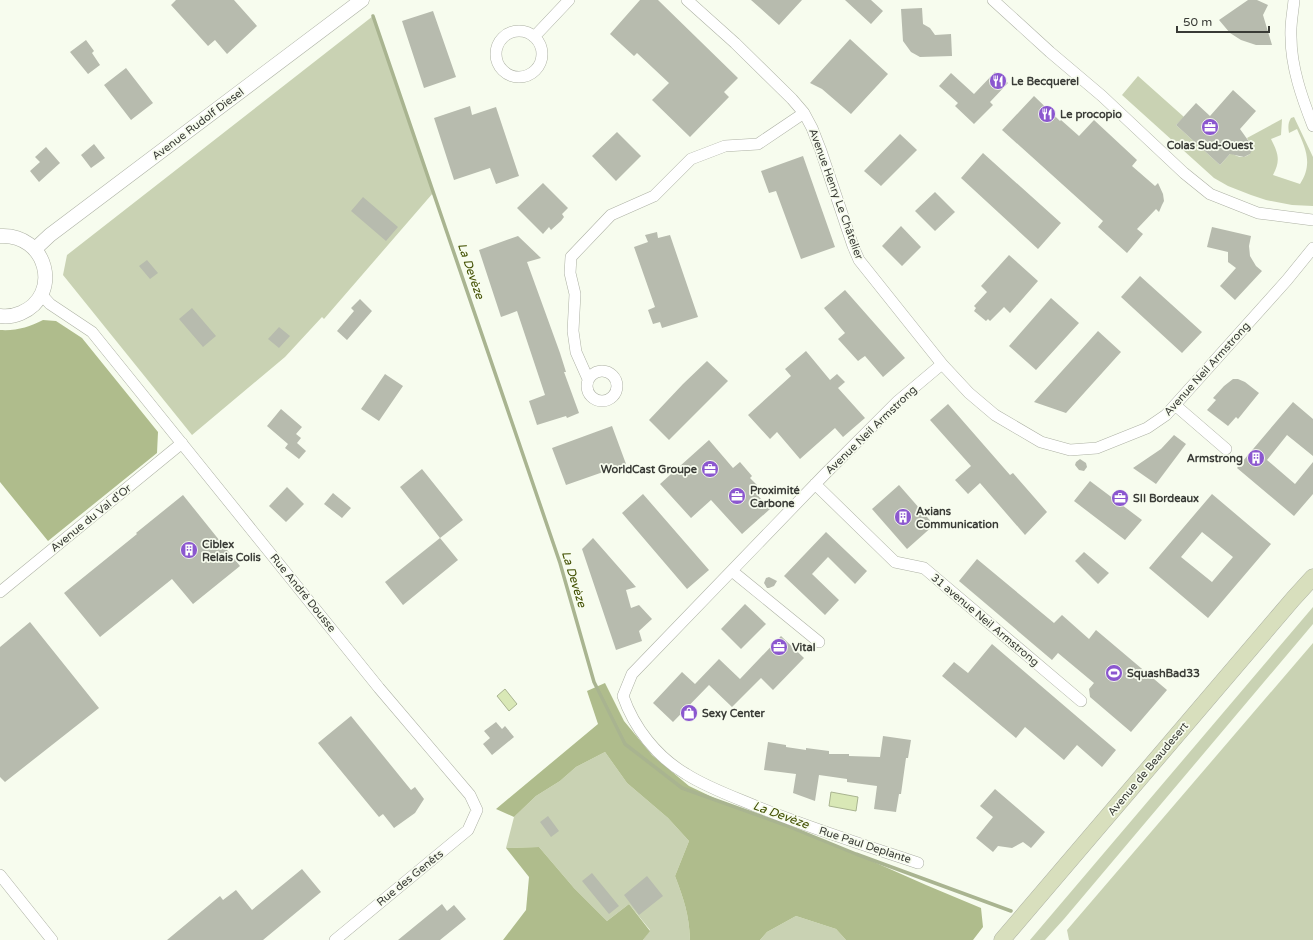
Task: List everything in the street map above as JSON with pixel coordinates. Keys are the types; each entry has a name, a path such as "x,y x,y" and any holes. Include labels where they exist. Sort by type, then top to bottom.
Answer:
{"main road":[{"path":"1293,598 1313,571"},
{"path":"1293,598 1313,576"},
{"name":"Avenue de Beaudesert","path":"1002,940 1293,598"}],"street":[{"name":"Avenue Rudolf Diesel","path":"35,249 50,235 362,0"},
{"path":"534,37 569,0"},
{"name":"Avenue Henry Le Châtelier","path":"687,0 735,43 792,99 804,113 821,151 859,260 942,364"},
{"path":"993,0 1050,52 1102,96 1184,173 1210,194 1258,213 1313,220"},
{"path":"1294,0 1291,36 1293,57 1299,85 1313,126"},
{"path":"521,31 534,37 541,49 542,56 536,69 530,74 524,76 510,75 499,66 496,52 498,45 507,34 521,31"},
{"path":"588,379 576,352 573,331 575,294 570,273 571,257 611,215 654,196 692,159 724,146 758,144 804,113"},
{"path":"0,236 18,238 27,242 35,249 42,259 45,271 45,283 35,304 26,311 15,315 0,316"},
{"name":"Avenue Neil Armstrong","path":"623,696 632,674 898,400 942,364 969,393 995,415 1041,442 1070,450 1097,448 1147,428 1166,415 1287,280 1313,248"},
{"name":"Rue André Dousse","path":"41,294 50,304 92,332 379,688 470,795 477,810"},
{"path":"1175,405 1226,449"},
{"name":"Avenue du Val d'Or","path":"0,592 182,443"},
{"name":"31 avenue Neil Armstrong","path":"815,484 895,562 924,568 1080,701"},
{"path":"732,571 819,642"},
{"name":"Rue Paul Deplante","path":"623,696 628,710 641,733 662,756 686,774 727,794 805,826 918,863"},
{"name":"Rue des Genêts","path":"335,940 468,830 477,810"},
{"path":"0,875 52,940"}],"shaded area":[{"path":"373,16 433,193 324,319 322,317 285,357 192,435 63,275 67,255"},
{"path":"1138,76 1184,117 1176,125 1220,165 1231,153 1240,157 1245,157 1250,154 1250,143 1247,138 1282,119 1281,135 1271,139 1278,157 1273,175 1300,184 1306,170 1307,156 1297,129 1289,133 1289,121 1294,117 1313,157 1313,206 1292,205 1266,200 1228,186 1214,178 1122,95"},
{"path":"43,320 56,321 82,338 158,432 157,453 48,541 0,482 0,330 23,328"},
{"path":"1313,607 1313,624 1064,919 1045,940 1030,940"},
{"path":"1313,643 1313,940 1069,940 1067,930"},
{"path":"605,683 624,721 652,755 689,786 731,806 785,825 981,908 983,927 973,940 846,940 836,929 796,916 767,932 760,940 690,940 686,907 675,876 689,841 668,818 627,783 605,752 576,767 560,781 536,796 514,817 496,809 598,724 587,691"},
{"path":"505,689 517,704 509,711 497,696"},
{"path":"605,752 627,783 668,818 689,841 675,876 686,907 690,940 643,940 650,930 629,904 607,921 574,888 539,847 506,848 514,817 536,796 560,781 576,767"},
{"path":"831,792 858,797 856,811 829,806"},
{"path":"539,847 574,888 607,921 629,904 650,931 643,940 503,940 526,910 529,877 506,848"},
{"path":"796,916 836,929 846,940 760,940 767,932"}],"building":[{"path":"176,0 234,0 257,26 227,54 215,40 208,46 171,5"},
{"path":"640,0 658,0 738,78 724,92 729,97 690,137 652,100 669,83 637,53 634,56 610,34"},
{"path":"751,0 802,0 779,25"},
{"path":"845,0 871,0 883,11 871,24"},
{"path":"1248,0 1257,0 1268,5 1263,15 1272,45 1256,45 1241,40 1230,33 1219,20"},
{"path":"922,8 923,24 930,28 935,35 951,34 952,56 920,57 911,52 903,41 901,9"},
{"path":"433,11 456,77 424,88 402,21"},
{"path":"850,39 888,74 851,114 822,89 810,83"},
{"path":"86,40 94,51 92,53 100,65 88,74 70,52"},
{"path":"126,68 153,103 131,120 104,85"},
{"path":"995,72 1008,83 990,102 993,105 974,124 955,106 958,103 939,86 951,73 974,94"},
{"name":"Colas Sud-Ouest","path":"1233,90 1256,111 1240,129 1250,143 1252,150 1250,154 1244,157 1230,154 1220,165 1176,125 1196,103 1210,116"},
{"path":"1034,96 1060,121 1061,120 1079,136 1094,120 1137,160 1132,166 1155,186 1158,183 1163,194 1164,201 1159,212 1156,209 1137,229 1143,234 1127,253 1098,227 1103,221 1002,130"},
{"path":"470,106 472,115 496,107 519,176 496,184 490,168 454,180 434,118"},
{"path":"617,132 641,156 616,181 592,156"},
{"path":"900,134 917,150 881,186 864,171"},
{"path":"94,144 105,158 91,168 81,155"},
{"path":"46,147 60,163 39,182 30,171 40,162 35,157"},
{"path":"983,153 1061,223 1038,249 961,178"},
{"path":"803,156 835,247 801,259 776,191 769,193 761,171"},
{"path":"543,183 568,208 562,214 564,217 561,221 551,230 549,227 543,234 517,208"},
{"path":"935,192 955,212 935,231 915,211"},
{"path":"363,197 398,227 386,241 351,211"},
{"path":"901,226 921,247 902,266 882,246"},
{"path":"1212,227 1251,236 1249,246 1250,256 1256,266 1262,271 1235,300 1220,286 1236,268 1228,262 1228,252 1207,247"},
{"path":"657,232 658,238 670,235 698,317 662,328 660,322 653,324 648,310 655,307 634,247 648,242 645,235"},
{"path":"518,236 541,258 527,262 560,353 566,372 564,372 579,413 567,418 566,416 537,425 529,401 545,395 517,311 501,317 479,250"},
{"path":"1009,255 1038,281 1010,313 1004,307 990,321 988,319 986,321 974,311 976,308 974,306 987,292 981,286"},
{"path":"147,260 158,273 150,279 139,266"},
{"path":"1140,276 1202,332 1182,353 1121,297"},
{"path":"845,290 905,358 883,377 865,356 858,361 838,339 845,333 824,308"},
{"path":"1051,298 1079,323 1036,370 1009,346"},
{"path":"360,299 372,311 347,340 337,331 354,311 351,308"},
{"path":"192,308 216,336 203,347 179,319"},
{"path":"279,327 290,336 279,348 268,339"},
{"path":"1098,331 1121,352 1066,413 1034,402"},
{"path":"806,351 830,380 837,374 845,382 838,388 865,418 843,437 835,428 800,459 777,432 770,439 748,415 791,376 785,369"},
{"path":"707,361 728,381 669,440 649,420"},
{"path":"385,374 403,386 379,421 361,409"},
{"path":"1233,379 1238,379 1245,382 1259,393 1238,419 1236,417 1228,426 1207,410 1216,400 1213,398"},
{"name":"Armstrong","path":"1293,402 1313,419 1313,456 1287,435 1267,460 1295,484 1313,462 1313,494 1294,516 1237,468"},
{"path":"948,404 1010,475 1013,473 1047,512 1025,535 980,483 968,494 955,480 971,466 930,420"},
{"path":"281,409 302,427 296,434 301,438 297,443 306,451 299,459 285,448 288,444 267,426"},
{"path":"612,426 626,464 566,485 552,448"},
{"path":"1174,435 1186,444 1156,484 1133,468 1161,449"},
{"path":"709,440 733,468 740,462 752,476 750,478 757,485 752,489 770,509 742,534 711,500 691,518 660,484"},
{"path":"1080,459 1086,463 1087,467 1084,471 1079,470 1075,465"},
{"path":"422,469 463,520 440,538 400,487"},
{"path":"1090,481 1142,520 1125,540 1074,501"},
{"name":"Axians Communication","path":"899,485 934,525 907,549 872,509"},
{"path":"287,487 304,504 286,522 269,506"},
{"path":"333,493 351,508 342,518 324,504"},
{"path":"643,494 709,570 687,589 622,513"},
{"path":"1212,494 1271,544 1208,618 1149,568","holes":["1202,532 1233,557 1212,582 1181,557"]},
{"path":"183,495 240,566 193,604 172,579 100,637 64,593"},
{"path":"826,532 867,571 855,584 828,557 812,574 839,600 825,615 784,576"},
{"path":"440,538 458,560 403,605 385,582"},
{"path":"593,538 636,587 626,590 631,608 639,605 652,619 639,631 642,641 616,650 582,549"},
{"path":"1084,552 1109,573 1098,584 1075,561"},
{"path":"977,559 1054,623 1062,615 1089,639 1096,630 1167,690 1131,732 1090,697 1089,689 1094,683 1058,653 1052,660 959,581"},
{"path":"769,577 777,581 774,586 767,588 764,583 766,578"},
{"path":"745,604 766,624 741,649 721,629"},
{"path":"30,622 99,708 5,782 0,777 0,647"},
{"path":"781,636 804,658 773,690 761,678 732,707 709,685 673,722 653,703 682,672 695,684 719,659 740,679"},
{"path":"992,644 1116,750 1102,767 1077,745 1064,760 1025,727 1016,738 942,676 954,662 968,673"},
{"path":"351,716 411,790 415,787 424,799 415,813 394,828 383,814 379,817 318,743"},
{"path":"496,722 502,729 505,726 514,737 492,755 483,744 490,738 484,731"},
{"path":"883,736 911,740 908,758 906,758 901,794 899,794 896,812 874,809 877,786 847,782 847,779 819,775 815,801 793,793 796,774 764,770 768,742 806,750 806,748 829,751 829,754 880,757"},
{"path":"995,789 1045,832 1031,848 1023,842 1012,848 998,846 993,852 976,838 993,817 980,806"},
{"path":"548,816 559,831 551,837 540,822"},
{"path":"302,869 321,892 263,940 167,940 220,896 223,900 236,890 252,910"},
{"path":"592,873 619,906 609,914 582,881"},
{"path":"647,876 663,896 639,915 624,895"},
{"path":"442,904 447,911 454,905 466,919 440,940 398,940"}],"waterway":[{"name":"La Devèze","path":"373,16 560,563 594,682 625,744 682,788 785,825 856,854 1011,911"}],"place":[{"name":"Le Becquerel","path":"998,81"},
{"name":"Le procopio","path":"1047,114"},
{"name":"Colas Sud-Ouest","path":"1210,127"},
{"name":"Armstrong","path":"1256,458"},
{"name":"WorldCast Groupe","path":"710,469"},
{"name":"Proximité Carbone","path":"737,496"},
{"name":"SII Bordeaux","path":"1120,498"},
{"name":"Axians Communication","path":"903,517"},
{"name":"Ciblex Relais Colis","path":"189,550"},
{"name":"Vital","path":"779,647"},
{"name":"SquashBad33","path":"1114,673"},
{"name":"Sexy Center","path":"689,713"}]}
